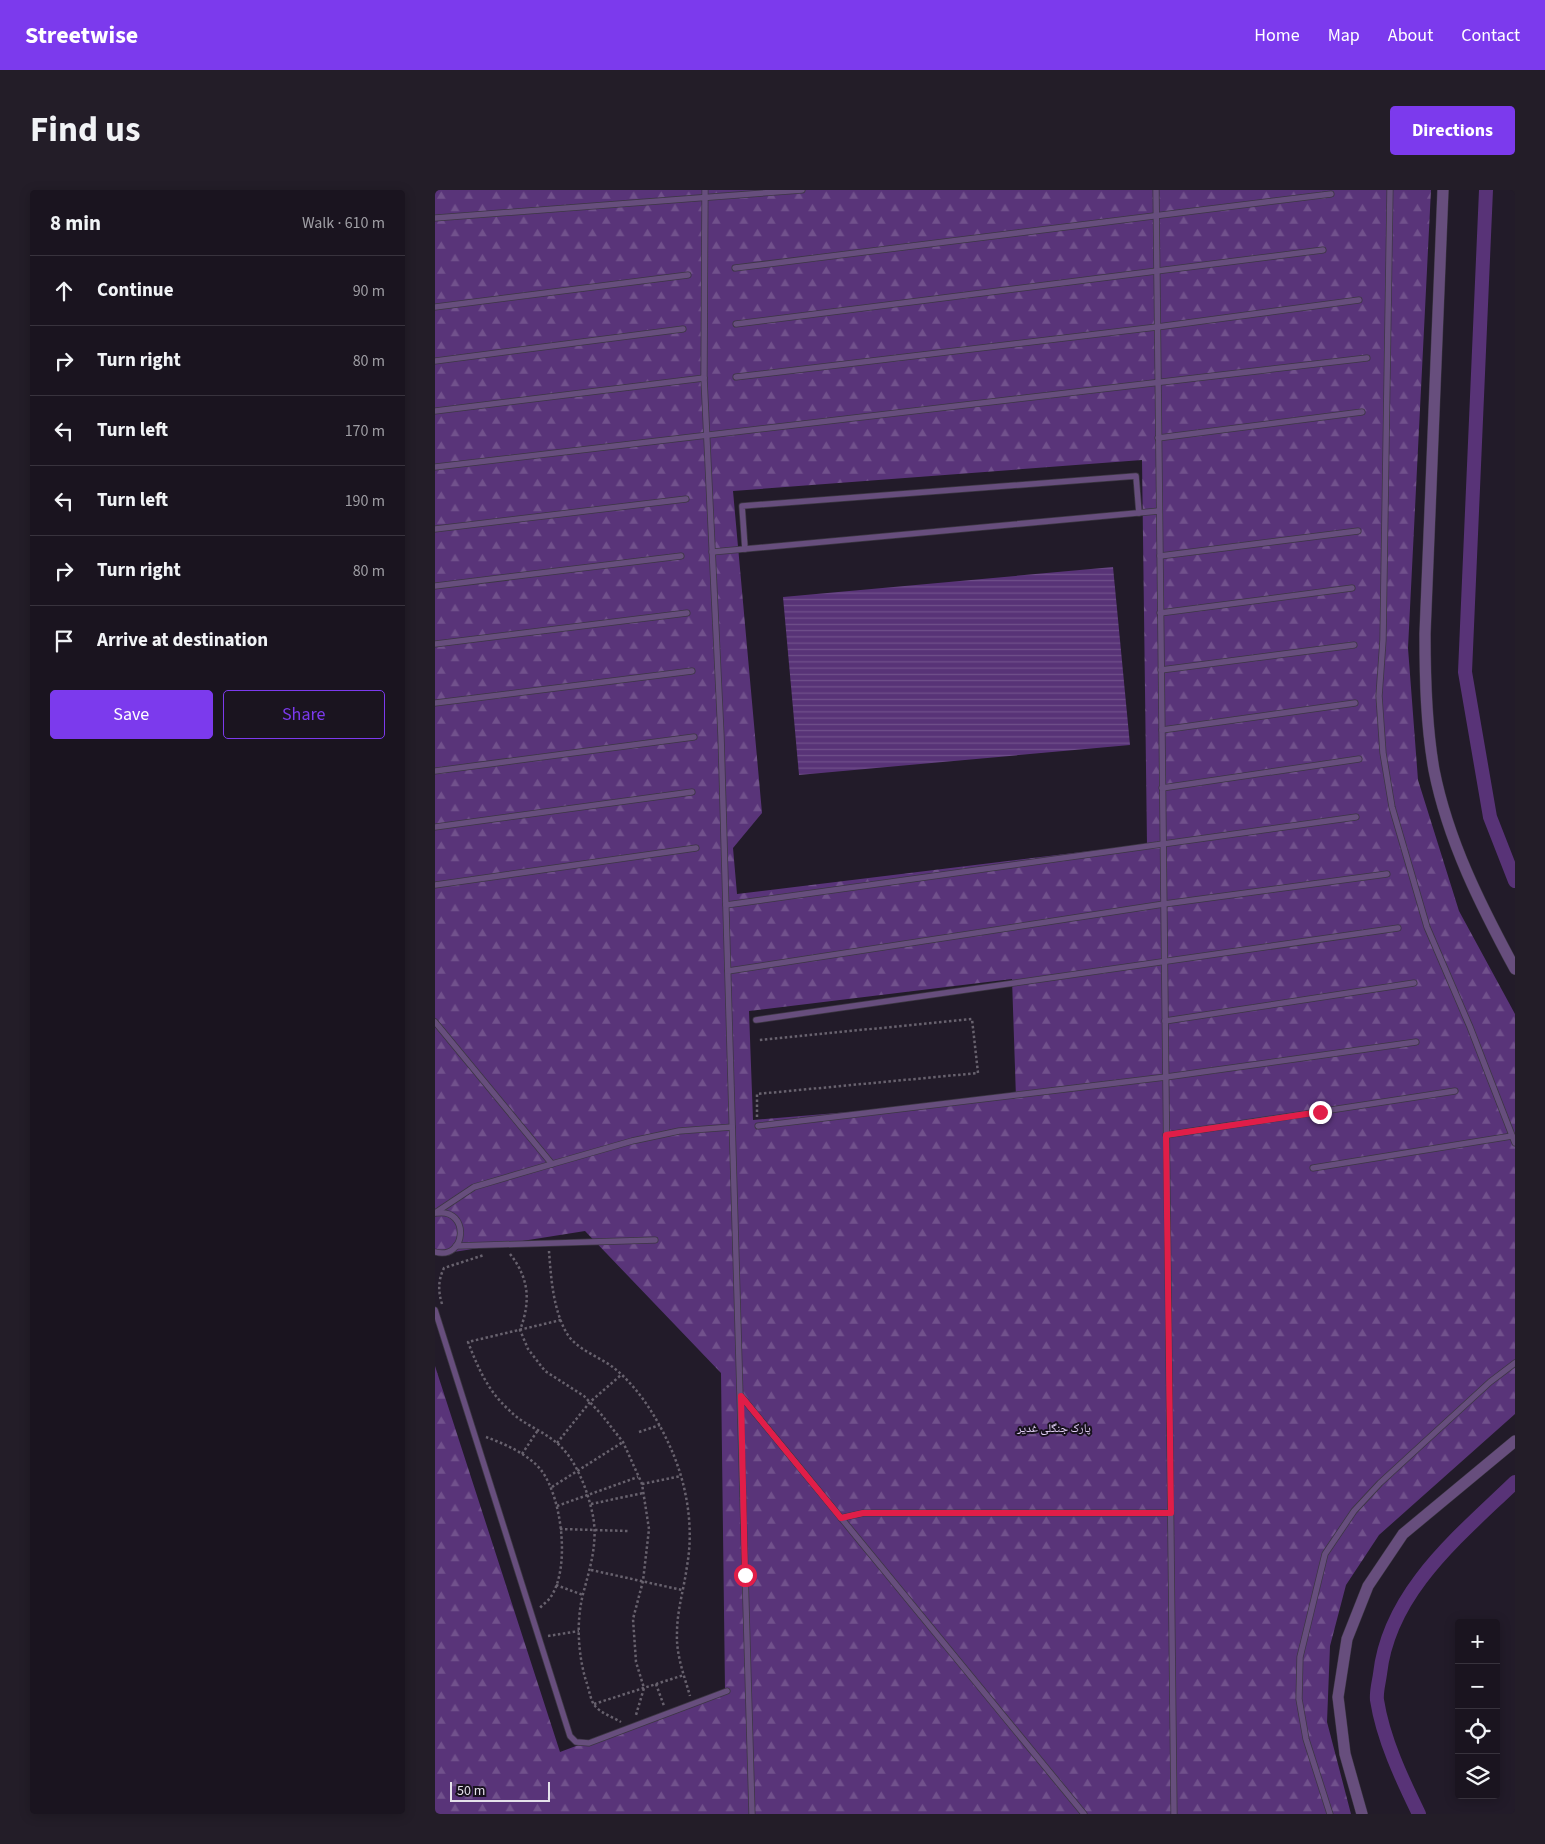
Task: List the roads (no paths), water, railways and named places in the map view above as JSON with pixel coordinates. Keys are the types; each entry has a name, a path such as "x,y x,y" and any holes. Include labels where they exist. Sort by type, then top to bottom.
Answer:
{"street":[{"path":"1443,190 1425,634 1426,698 1434,770 1452,836 1483,910 1515,969"},
{"path":"1362,1814 1345,1754 1338,1697 1347,1639 1368,1586 1403,1534 1515,1441"}],"lane":[{"path":"705,190 704,378 726,905 752,1814"},
{"path":"435,218 705,199 802,190"},
{"path":"1156,190 1174,1814"},
{"path":"1390,190 1383,640 1379,696 1383,752 1392,807 1427,927 1470,1027 1515,1143"},
{"path":"735,268 1331,194"},
{"path":"736,324 1323,250"},
{"path":"435,307 688,275"},
{"path":"736,377 1157,327 1359,300"},
{"path":"435,361 683,329"},
{"path":"435,467 1367,358"},
{"path":"435,411 704,378"},
{"path":"1158,438 1362,412"},
{"path":"745,549 741,506 1136,476 1139,513"},
{"path":"435,530 686,499"},
{"path":"712,552 1159,511"},
{"path":"1160,556 1357,531"},
{"path":"435,586 681,556"},
{"path":"1160,613 1353,588"},
{"path":"435,644 687,614"},
{"path":"1161,670 1354,645"},
{"path":"435,703 692,671"},
{"path":"1162,730 1355,703"},
{"path":"435,770 694,738"},
{"path":"1162,788 1359,759"},
{"path":"435,827 692,792"},
{"path":"726,905 1356,816"},
{"path":"435,885 696,848"},
{"path":"728,971 1164,904 1387,874"},
{"path":"756,1020 1398,928"},
{"path":"1165,1022 1414,983"},
{"path":"435,1022 552,1164"},
{"path":"758,1126 1166,1077 1416,1042"},
{"path":"1166,1135 1455,1091"},
{"path":"435,1213 474,1187 552,1164 632,1141 679,1131 732,1127"},
{"path":"1313,1168 1512,1136"},
{"path":"435,1213 442,1212 451,1215 458,1221 461,1229 461,1238 457,1246 449,1252 437,1253"},
{"path":"457,1246 655,1240"},
{"path":"435,1310 569,1736 576,1742 589,1743 727,1692"},
{"path":"1330,1814 1306,1739 1299,1699 1300,1658 1325,1554 1354,1510 1380,1483 1491,1382 1515,1363"},
{"path":"741,1396 1084,1814"},
{"path":"841,1518 863,1513 1171,1513"}],"waterway":[{"path":"1486,190 1465,672 1490,817 1515,881"},
{"path":"1419,1814 1394,1759 1377,1700 1386,1644 1397,1617 1412,1591 1430,1568 1450,1545 1515,1482"}],"park label":[{"name":"پارک جنگلی غدیر","path":"1054,1428"}]}
